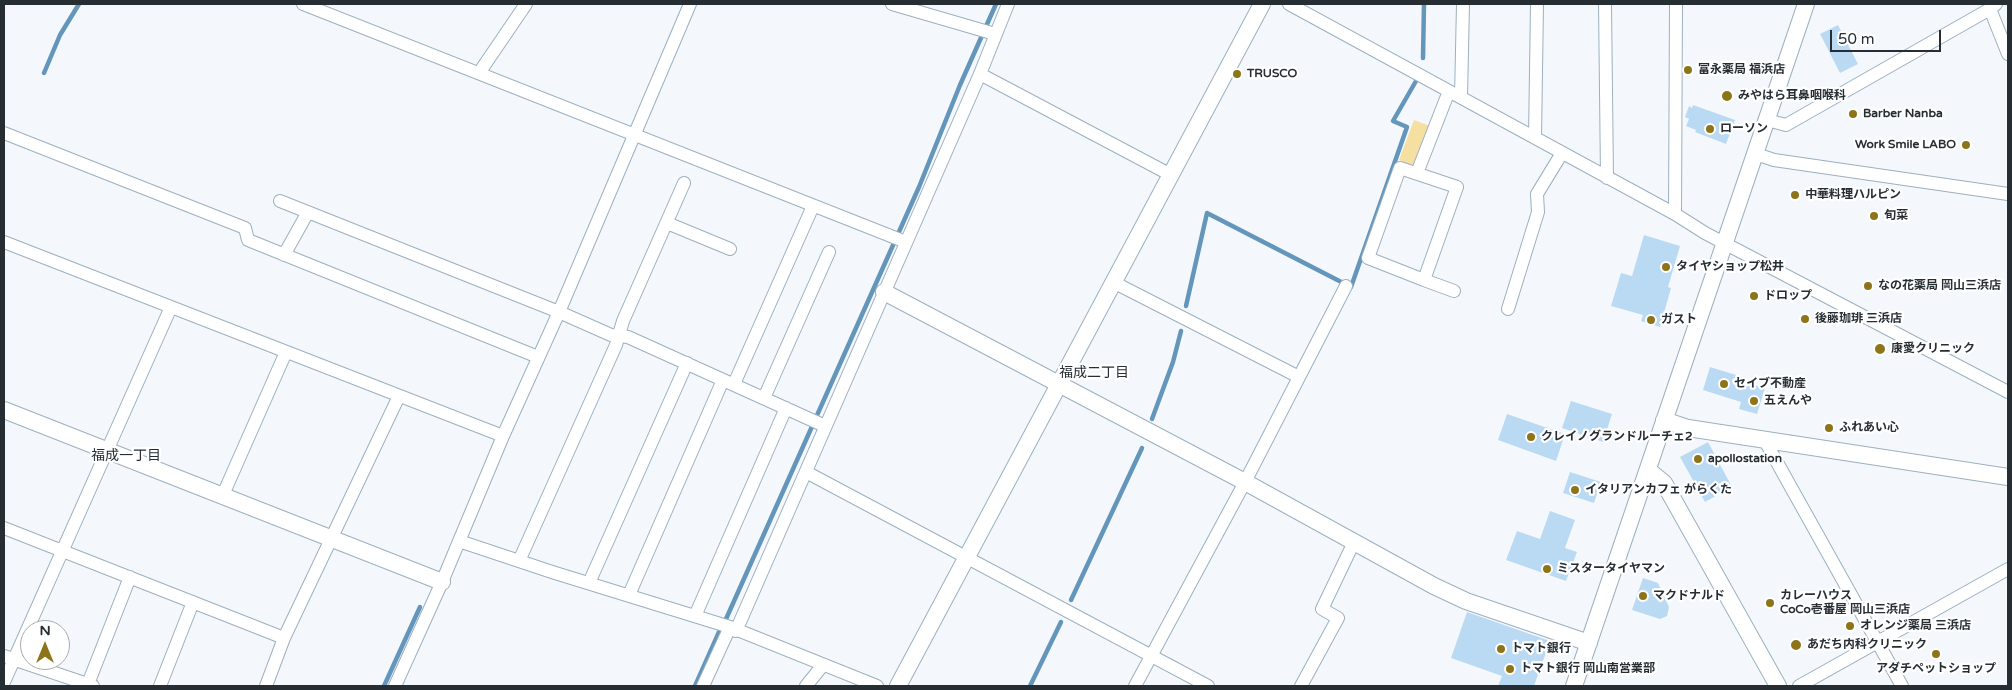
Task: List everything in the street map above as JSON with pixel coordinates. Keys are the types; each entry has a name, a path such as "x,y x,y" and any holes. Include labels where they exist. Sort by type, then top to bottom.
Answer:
{"street":[{"path":"303,4 899,239"},
{"path":"479,73 526,4"},
{"path":"394,686 442,582 502,436 559,312 690,4"},
{"path":"892,4 988,32"},
{"path":"703,686 733,629 806,472 818,423 884,292 899,239 980,74 988,32 1008,4"},
{"path":"898,686 1262,4"},
{"path":"1292,4 1675,214 1706,233 2008,392"},
{"path":"1417,173 1455,94 1463,4"},
{"path":"1535,138 1537,4"},
{"path":"1606,4 1607,178"},
{"path":"1675,214 1676,4"},
{"path":"1574,686 1806,4"},
{"path":"1767,120 1786,125 1993,6 2008,54"},
{"path":"980,74 1171,175"},
{"path":"4,133 245,228 248,240 538,357"},
{"path":"1508,309 1538,212 1537,194 1562,153"},
{"path":"1756,154 1774,160 2008,194"},
{"path":"1424,280 1456,187 1400,168 1368,258 1424,280 1454,291"},
{"path":"519,561 619,336 623,321 684,183"},
{"path":"280,201 559,312 611,335 628,337 818,423"},
{"path":"629,595 728,382 813,206"},
{"path":"284,255 308,212"},
{"path":"667,223 730,249"},
{"path":"4,242 502,436"},
{"path":"764,398 829,252"},
{"path":"1113,282 1299,377"},
{"path":"1135,686 1245,482 1346,286"},
{"path":"884,292 1245,482 1434,586 1466,601 1589,643"},
{"path":"4,682 9,658 63,551 171,307"},
{"path":"222,497 286,352"},
{"path":"589,583 687,363"},
{"path":"266,686 284,638 399,396"},
{"path":"695,616 786,408"},
{"path":"4,410 442,582"},
{"path":"1664,420 1688,428 2008,477"},
{"path":"1764,439 1902,686"},
{"path":"1648,470 1664,483 1778,686"},
{"path":"806,472 1208,686"},
{"path":"4,528 284,638"},
{"path":"459,540 733,629 877,686"},
{"path":"1301,686 1338,618 1322,609 1354,542"},
{"path":"1799,686 2008,569"},
{"path":"9,658 90,685 130,578"},
{"path":"160,686 193,602"},
{"path":"806,686 823,665"}],"shaded area":[{"path":"1414,120 1430,126 1415,167 1399,160"}],"building":[{"path":"1838,25 1858,64 1840,73 1820,34"},
{"path":"1693,105 1735,120 1726,144 1695,132 1696,130 1686,126 1689,119 1685,117 1689,106 1692,108"},
{"path":"1644,235 1680,246 1668,287 1671,288 1660,327 1641,321 1643,315 1611,306 1621,273 1632,276"},
{"name":"セイブ不動産","path":"1710,367 1746,378 1744,382 1765,388 1757,414 1739,409 1741,402 1703,390"},
{"path":"1571,401 1612,414 1603,442 1562,428"},
{"name":"クレイノグランドルーチェ2","path":"1507,414 1565,434 1556,461 1498,440"},
{"path":"1708,442 1732,487 1705,502 1680,457"},
{"path":"1570,472 1601,482 1594,503 1563,493"},
{"path":"1550,511 1575,520 1565,548 1577,552 1566,581 1506,560 1517,531 1540,539"},
{"path":"1643,578 1658,583 1669,607 1667,616 1660,619 1632,610"},
{"name":"トマト銀行","path":"1467,612 1550,641 1534,686 1498,686 1502,676 1451,658"}],"waterway":[{"path":"44,73 60,35 79,4"},
{"path":"726,619 919,187 960,85 996,4"},
{"path":"1423,58 1424,4"},
{"path":"1186,306 1207,213 1351,287 1407,127 1393,121 1416,81"},
{"path":"1152,419 1173,362 1181,331"},
{"path":"1071,600 1142,448"},
{"path":"384,686 420,607"},
{"path":"1030,686 1061,622"},
{"path":"695,686 719,632"}],"place":[{"name":"富永薬局 福浜店","path":"1688,70"},
{"name":"TRUSCO","path":"1237,74"},
{"name":"みやはら耳鼻咽喉科","path":"1727,96"},
{"name":"Barber Nanba","path":"1853,114"},
{"name":"ローソン","path":"1710,129"},
{"name":"Work Smile LABO","path":"1966,145"},
{"name":"中華料理ハルピン","path":"1795,195"},
{"name":"旬菜","path":"1874,216"},
{"name":"タイヤショップ松井","path":"1666,267"},
{"name":"なの花薬局 岡山三浜店","path":"1868,286"},
{"name":"ドロップ","path":"1754,296"},
{"name":"後藤珈琲 三浜店","path":"1805,319"},
{"name":"ガスト","path":"1651,320"},
{"name":"康愛クリニック","path":"1880,349"},
{"name":"セイブ不動産","path":"1724,384"},
{"name":"五えんや","path":"1754,401"},
{"name":"ふれあい心","path":"1829,428"},
{"name":"クレイノグランドルーチェ2","path":"1531,437"},
{"name":"apollostation","path":"1698,459"},
{"name":"イタリアンカフェ がらくた","path":"1575,490"},
{"name":"ミスタータイヤマン","path":"1547,569"},
{"name":"マクドナルド","path":"1643,596"},
{"name":"カレーハウス CoCo壱番屋 岡山三浜店","path":"1770,603"},
{"name":"オレンジ薬局 三浜店","path":"1850,626"},
{"name":"あだち内科クリニック","path":"1796,645"},
{"name":"トマト銀行","path":"1501,649"},
{"name":"アダチペットショップ","path":"1936,654"},
{"name":"トマト銀行 岡山南営業部","path":"1510,669"}],"district":[{"name":"福成二丁目","path":"1094,373"},
{"name":"福成一丁目","path":"126,456"}]}
